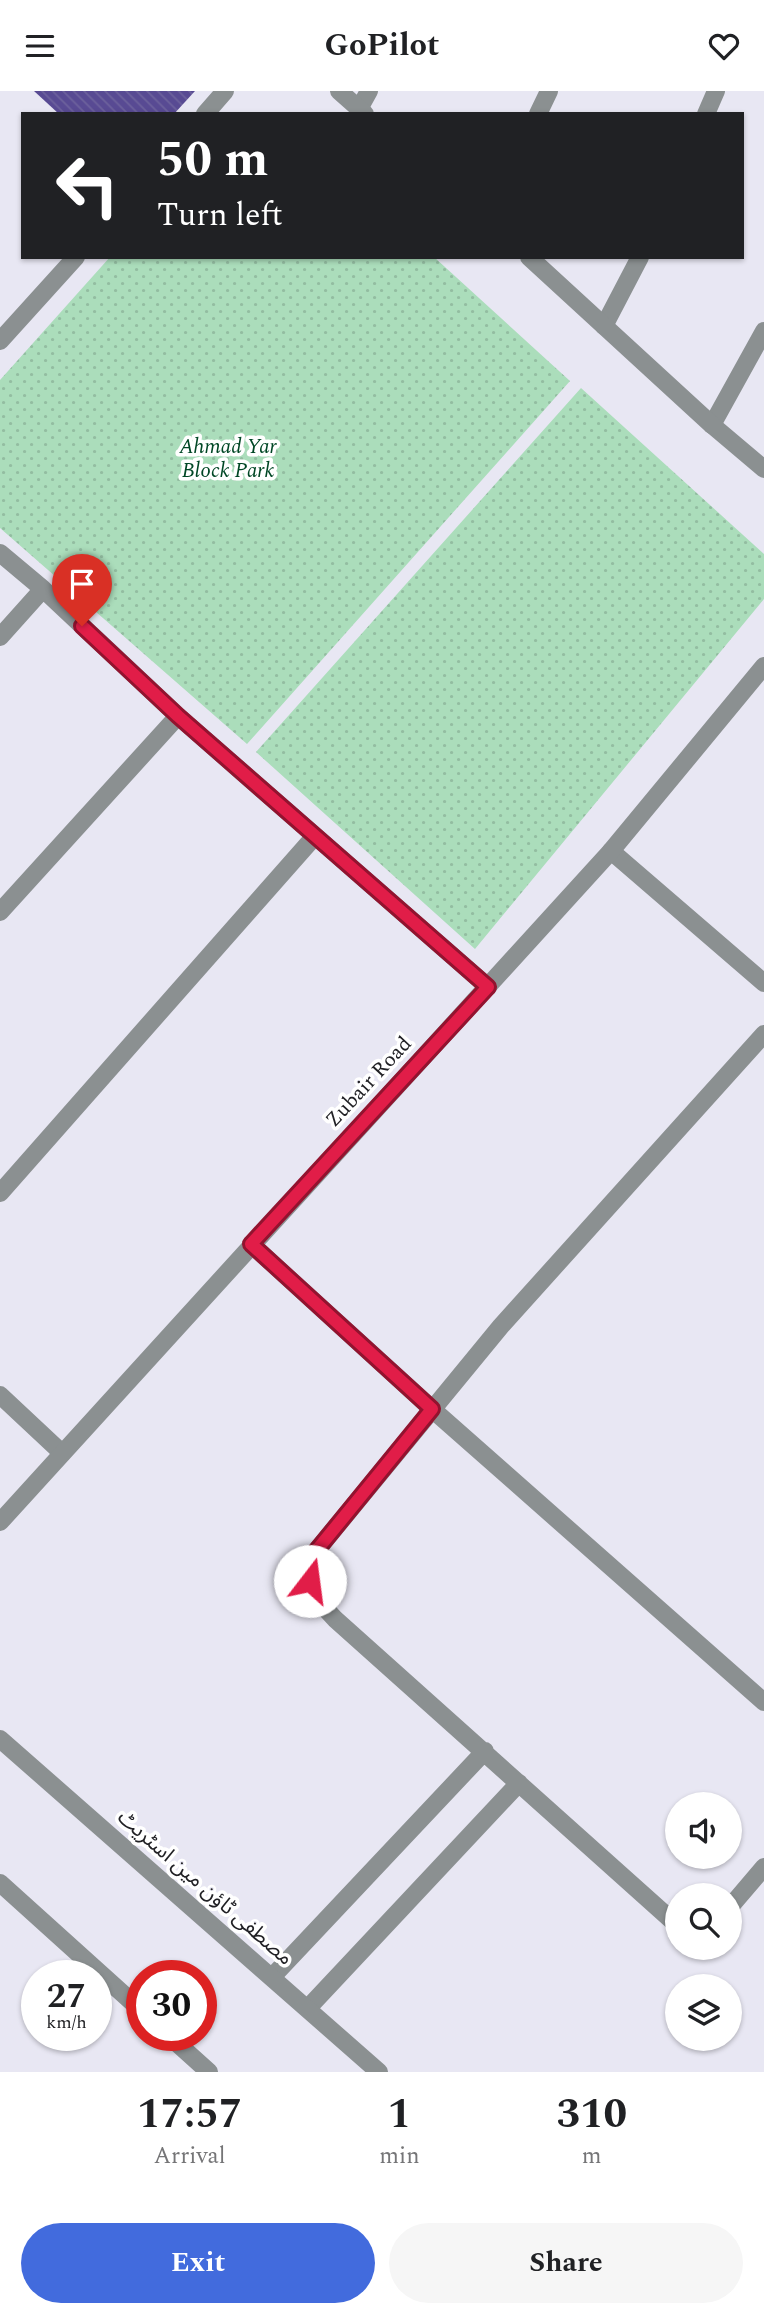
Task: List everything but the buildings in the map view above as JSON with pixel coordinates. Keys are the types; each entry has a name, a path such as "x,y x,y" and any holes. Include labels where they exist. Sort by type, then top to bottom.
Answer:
{"street":[{"path":"207,112 225,91"},
{"path":"339,91 362,111 369,91"},
{"path":"539,112 549,91"},
{"path":"707,112 716,91"},
{"path":"0,341 74,259"},
{"path":"531,259 712,425 764,469"},
{"path":"604,326 639,259"},
{"path":"712,425 764,331"},
{"path":"0,553 43,589 178,716 488,987"},
{"path":"0,637 43,589"},
{"name":"Zubair Road","path":"0,1522 611,851 764,666"},
{"path":"0,912 178,716"},
{"path":"0,1193 315,836"},
{"path":"611,851 764,983"},
{"path":"665,1914 335,1619 324,1607 310,1581 312,1556 501,1326 764,1034"},
{"path":"251,1244 432,1409 764,1702"},
{"path":"0,1395 62,1453"},
{"name":"مصطفی ٹاؤن مین اسٹریٹ","path":"0,1739 379,2072"},
{"path":"272,1976 485,1751"},
{"path":"308,2008 519,1783"},
{"path":"742,1893 764,1867"},
{"path":"0,1883 126,1997"},
{"path":"186,2051 209,2072"}],"green space":[{"name":"Ahmad Yar Block Park","path":"108,259 436,259 570,381 247,744 0,528 0,380"},
{"path":"581,388 764,554 764,599 475,949 256,752"}],"route":[{"path":"82,626 178,716 488,987 251,1244 432,1409 312,1556 310,1581"}]}
